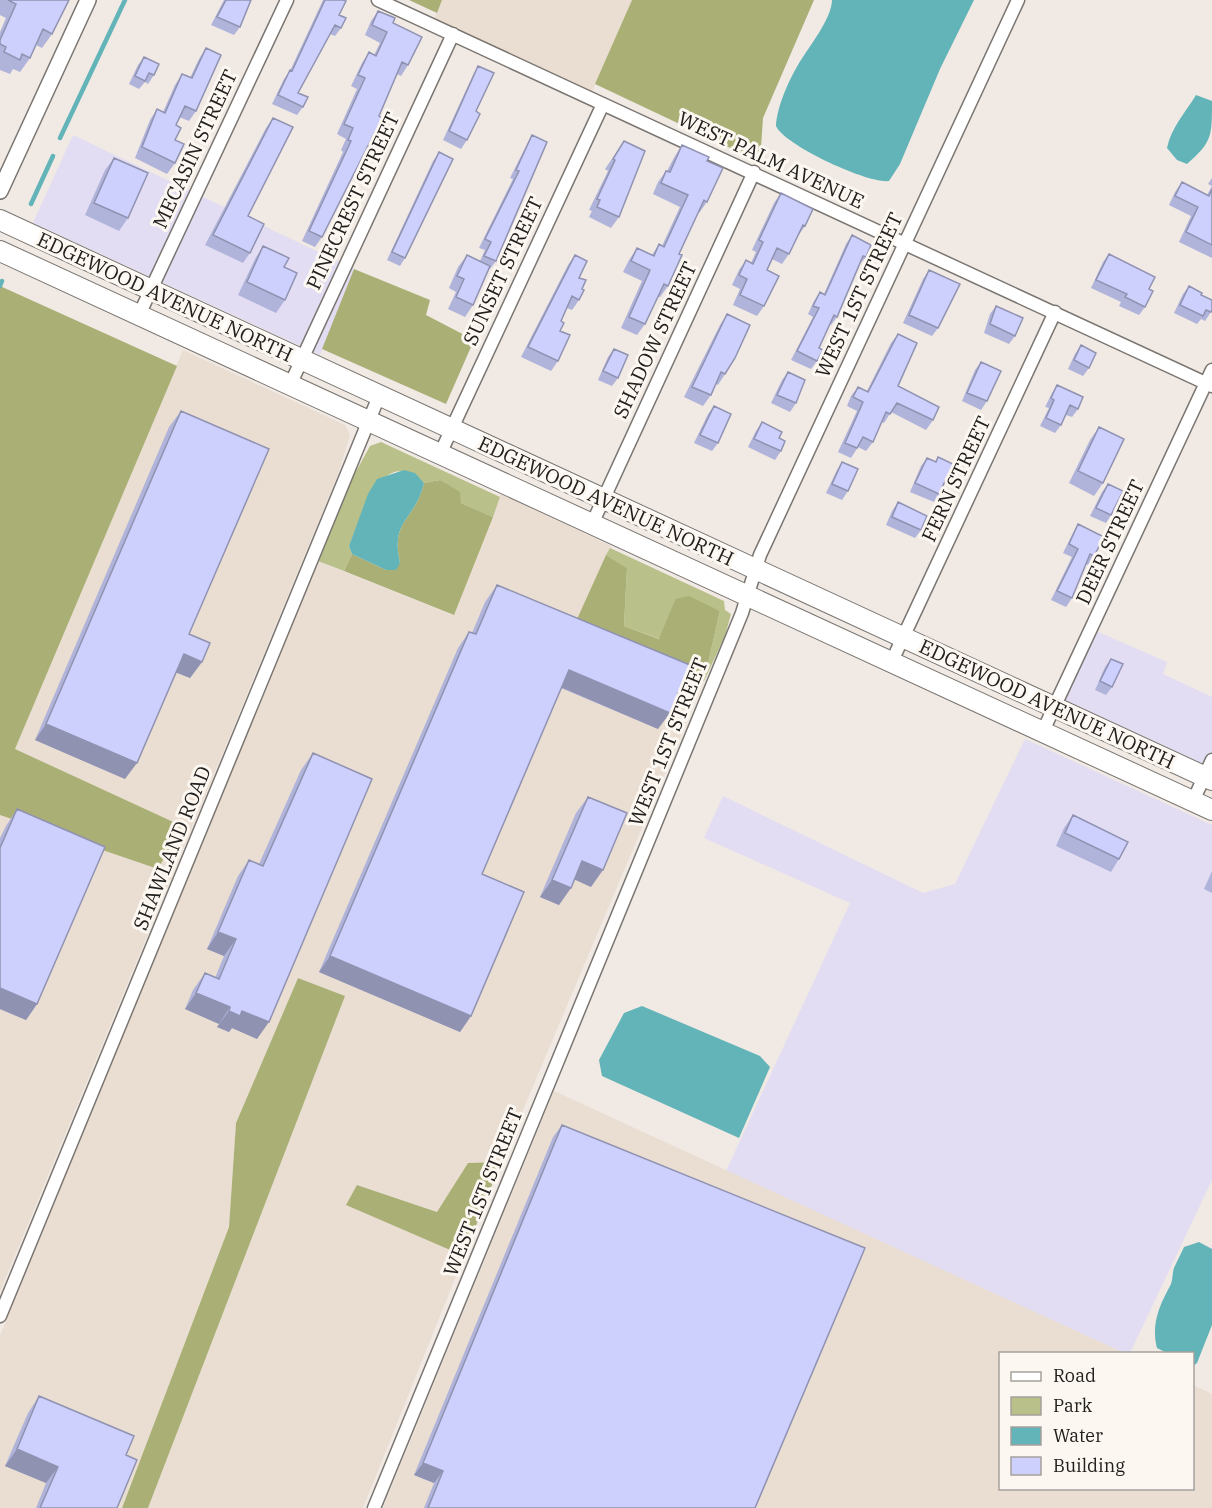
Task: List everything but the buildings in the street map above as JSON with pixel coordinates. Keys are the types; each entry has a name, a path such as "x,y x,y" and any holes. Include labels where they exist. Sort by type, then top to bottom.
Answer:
{"main road":[{"name":"EDGEWOOD AVENUE NORTH","path":"0,220 1054,708 1209,772"},
{"name":"EDGEWOOD AVENUE NORTH","path":"0,251 1212,810"}],"street":[{"path":"0,191 88,0"},
{"name":"MECASIN STREET","path":"139,315 287,0"},
{"name":"WEST PALM AVENUE","path":"378,0 1209,384"},
{"name":"WEST 1ST STREET","path":"374,1508 749,596 760,555 1018,0"},
{"name":"PINECREST STREET","path":"290,385 453,34"},
{"name":"SUNSET STREET","path":"440,454 603,104"},
{"name":"SHADOW STREET","path":"592,524 754,172"},
{"name":"FERN STREET","path":"892,661 1054,312"},
{"name":"DEER STREET","path":"1043,732 1209,384 1212,370"},
{"name":"SHAWLAND ROAD","path":"0,1316 379,396"},
{"path":"1193,801 1209,772"}],"shaded area":[{"path":"442,0 632,0 592,92 434,19"},
{"path":"73,135 354,269 320,355 33,223"},
{"path":"183,350 345,425 350,435 338,474 0,1292 0,815 158,869 181,826 15,749"},
{"path":"501,494 611,546 574,628 704,681 501,1162 468,1163 438,1212 358,1185 347,1205 464,1256 363,1508 148,1508 345,996 298,978 236,1123 229,1227 122,1508 0,1508 0,1336 318,561 453,615"},
{"path":"1087,627 1167,662 1163,674 1212,697 1212,768 1054,695"},
{"path":"1025,739 1212,825 1212,1180 1130,1352 1122,1352 726,1171 850,903 704,838 723,796 923,893 955,884"},
{"path":"554,1091 1122,1352 999,1352 999,1490 1194,1490 1194,1385 1212,1394 1212,1508 383,1508"}],"green space":[{"path":"409,0 442,0 437,13"},
{"path":"632,0 814,0 763,118 760,162 595,84"},
{"path":"354,269 430,300 426,315 474,340 446,404 322,349"},
{"path":"0,286 177,366 15,749 182,826 158,869 0,815"},
{"path":"381,442 500,497 493,517 461,503 440,480 424,483 409,473 396,472 385,478 367,503 349,546 352,554 344,571 318,561 349,484 370,446"},
{"path":"440,480 460,492 461,503 493,517 454,615 344,571 352,554 386,570 400,563 398,537 401,528 420,496 424,483"},
{"path":"610,548 724,601 725,610 731,614 725,636 704,681 720,611 675,599 660,639 624,626 627,568 606,555"},
{"path":"606,555 627,568 624,626 659,639 675,599 689,596 720,611 704,681 573,628"},
{"path":"298,978 345,996 148,1508 122,1508 229,1227 236,1123"},
{"path":"501,1162 464,1256 346,1205 357,1185 437,1212 468,1163"}],"water":[{"path":"832,0 974,0 940,69 900,164 889,181 864,176 828,162 794,143 776,126 778,111 787,87 798,65 824,25"},
{"path":"1196,95 1212,101 1211,131 1206,144 1187,164 1177,160 1167,148 1175,127"},
{"path":"404,470 415,473 424,483 420,496 398,537 400,563 396,570 386,570 352,554 349,546 368,494 377,479"},
{"path":"642,1006 760,1056 770,1067 739,1138 602,1076 599,1060 624,1013"},
{"path":"1199,1242 1212,1249 1212,1325 1197,1363 1194,1365 1194,1352 1165,1352 1157,1348 1155,1340 1159,1308 1171,1284 1174,1268 1184,1247"}],"waterway":[{"path":"60,138 125,0"},
{"path":"31,204 53,156"},
{"path":"0,286 2,281"}]}
